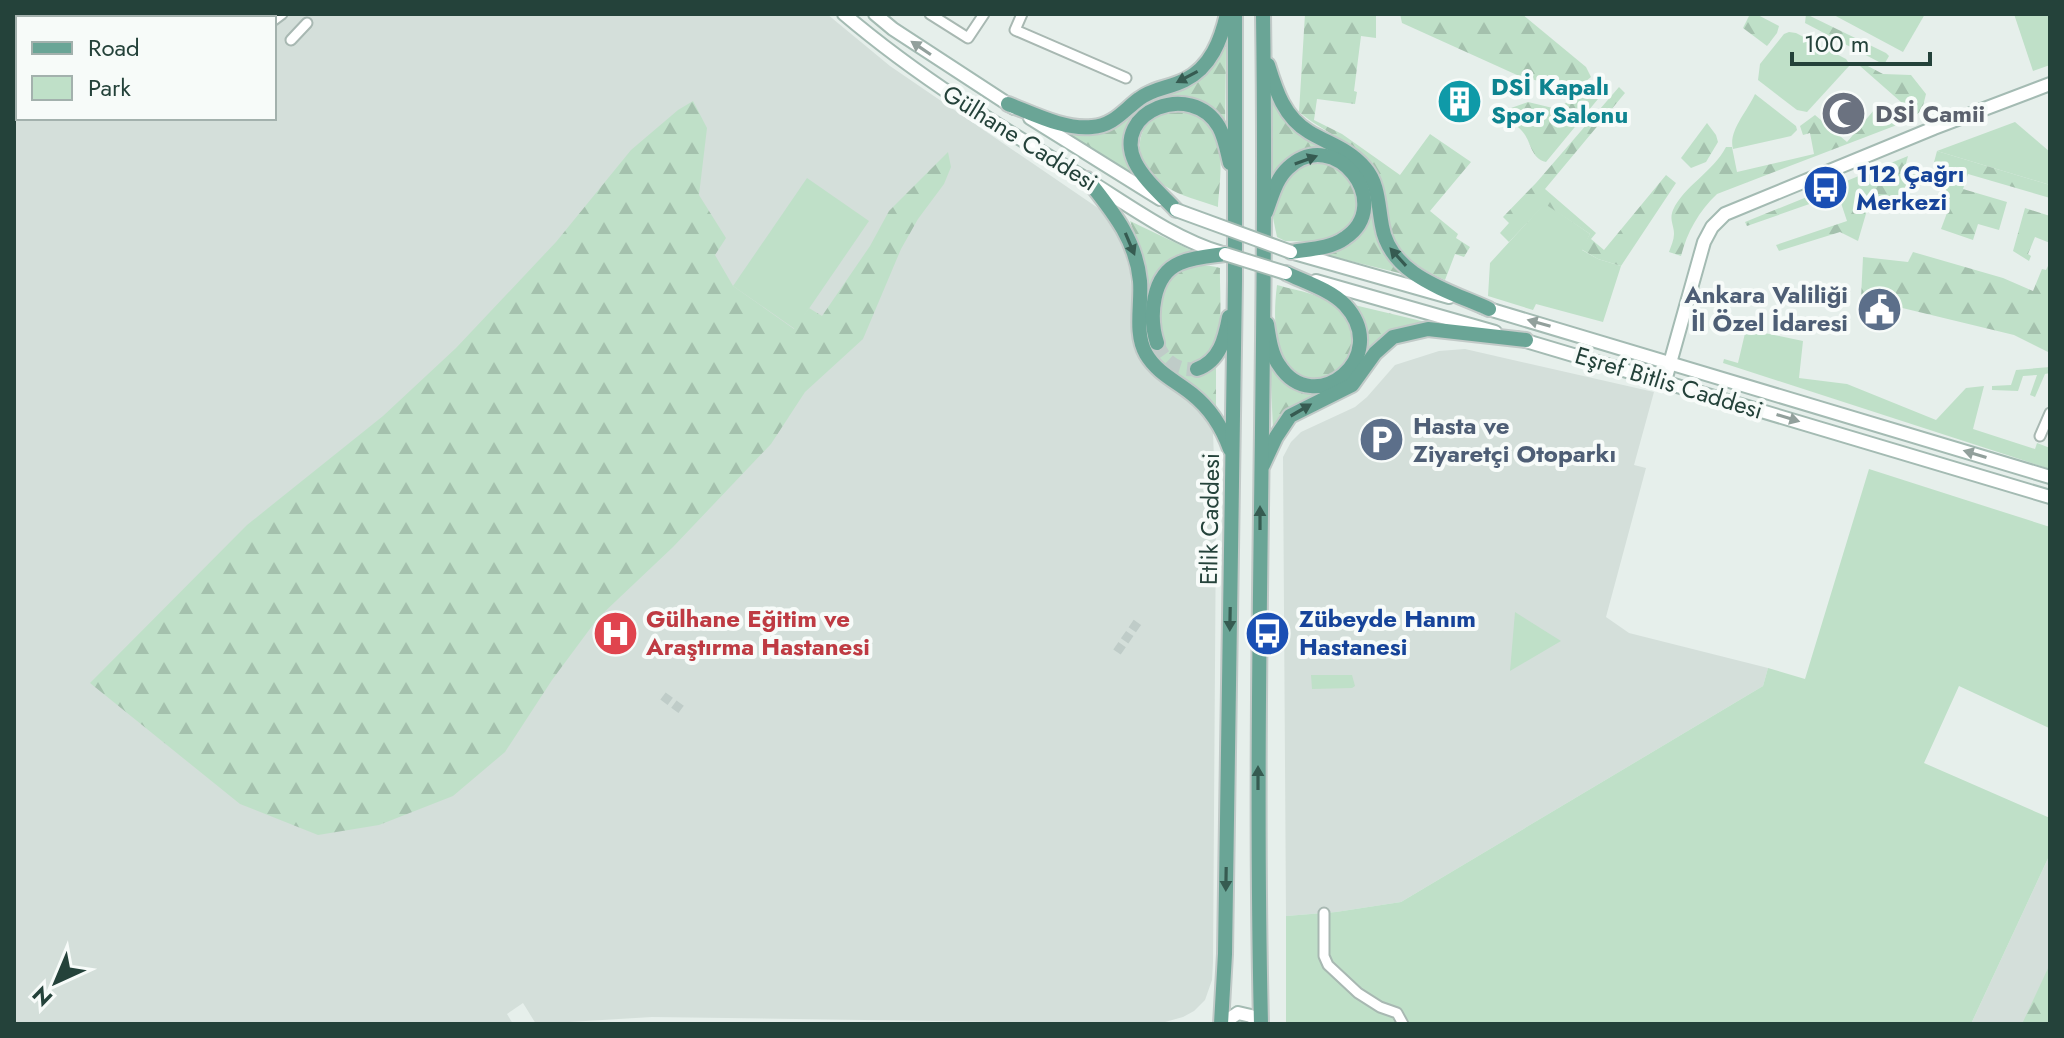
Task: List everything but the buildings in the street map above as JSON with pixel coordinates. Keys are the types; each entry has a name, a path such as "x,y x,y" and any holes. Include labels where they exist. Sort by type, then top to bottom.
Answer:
{"main road":[{"name":"Gülhane Caddesi","path":"844,14 880,45 935,84 1201,253"},
{"name":"Gülhane Caddesi","path":"875,14 1008,104 1176,210 1291,252"},
{"path":"1008,104 1083,128 1100,126 1118,117 1148,93 1185,81 1201,69 1213,55 1227,14"},
{"name":"Etlik Caddesi","path":"1222,1024 1233,457 1235,14"},
{"name":"Etlik Caddesi","path":"1260,1024 1263,14"},
{"path":"1263,46 1280,100 1288,114 1309,132 1342,147 1368,171 1376,190 1383,232 1389,248 1401,263 1424,280 1489,309"},
{"path":"1665,381 1703,245 1712,227 1725,214 2050,84"},
{"path":"1176,210 1135,162 1131,146 1133,132 1147,113 1165,104 1191,105 1204,111 1217,125 1224,139 1236,187"},
{"path":"1263,219 1277,183 1288,168 1302,158 1317,155 1335,158 1349,168 1359,180 1363,211 1358,226 1347,237 1320,247 1291,252"},
{"path":"1087,179 1119,222 1134,251 1140,285 1139,323 1145,352 1165,375 1191,392 1211,412 1223,431 1233,457"},
{"name":"Eşref Bitlis Caddesi","path":"1291,252 1671,362 2050,477"},
{"path":"1157,343 1153,311 1160,284 1175,266 1201,253 1225,254"},
{"name":"Eşref Bitlis Caddesi","path":"1225,254 1526,340 2050,497"},
{"path":"1262,296 1274,355 1278,365 1294,380 1322,386 1339,379 1348,371 1356,361 1360,345 1351,312 1338,299 1286,273"},
{"path":"1197,369 1214,359 1222,343 1235,281"},
{"path":"1260,473 1276,437 1290,416 1352,385 1375,353 1393,337 1428,329 1526,340"},
{"path":"1222,1024 1231,1015 1245,1013 1260,1024"}],"street":[{"path":"930,14 968,38 984,14"},
{"path":"1022,14 1015,30 1126,78"},
{"path":"291,40 307,23"},
{"path":"2040,436 2050,413"},
{"path":"1324,913 1324,956 1328,965 1346,984 1380,1007 1397,1013 1403,1024"}],"shaded area":[{"name":"Gülhane Eğitim ve Araştırma Hastanesi","path":"14,14 827,14 890,66 1098,208 1123,245 1130,272 1134,328 1143,357 1157,377 1200,411 1213,432 1216,516 1213,962 1212,980 1205,1000 1183,1017 1158,1024 652,1017 536,1024 523,1003 507,1014 513,1024 14,1024"},
{"path":"1465,349 1654,392 1634,465 1646,468 1606,617 1629,633 1768,668 1763,686 1401,902 1286,916 1283,457 1301,432 1355,407 1395,365 1439,351"},
{"path":"2050,854 2050,1024 1971,1024"}],"green space":[{"path":"1305,14 1376,14 1376,38 1361,36 1355,104 1317,99 1314,120 1342,134 1400,175 1430,134 1471,162 1430,211 1458,234 1456,238 1470,247 1464,257 1455,254 1445,280 1424,270 1406,256 1393,238 1382,183 1369,163 1351,146 1299,112"},
{"path":"1400,14 1522,14 1586,67 1591,77 1574,91 1517,75 1402,23"},
{"path":"1750,14 1779,26 1767,46 1743,28"},
{"path":"1806,14 1889,56 1885,63 1879,62 1805,23"},
{"path":"1832,14 1925,14 1903,52"},
{"path":"2014,14 2050,14 2050,65 2033,71"},
{"path":"1789,32 1846,59 1850,65 1807,112 1797,110 1758,80 1760,64"},
{"path":"1226,47 1225,129 1202,104 1188,98 1165,97 1151,105 1129,158 1134,177 1043,120 1096,133 1115,127 1150,98 1208,71"},
{"path":"1862,63 1883,74 1911,75 1926,94 1922,110 1910,120 1717,194 1694,222 1681,256 1669,252 1674,236 1673,210 1726,147 1732,147 1737,172 1814,154 1810,133 1803,135 1800,126 1815,115 1847,142 1874,110 1886,120 1901,102 1860,66"},
{"path":"1619,87 1625,93 1545,189 1596,233 1591,239 1604,250 1666,175 1676,183 1621,266 1598,259 1581,249 1590,234 1545,204 1509,242 1500,233 1509,223 1503,217"},
{"path":"1586,89 1596,92 1598,99 1546,162 1541,160 1508,116 1511,108 1528,102 1557,109"},
{"path":"1270,93 1280,112 1340,153 1362,173 1403,274 1318,253 1337,248 1367,197 1327,152 1267,189"},
{"path":"1755,94 1797,130 1791,136 1733,149 1733,135"},
{"path":"693,101 707,128 699,195 726,238 715,255 733,286 794,329 809,308 822,316 870,246 889,211 948,152 951,167 944,184 901,249 863,339 805,392 771,444 673,547 598,618 552,680 505,752 453,796 379,825 318,835 240,804 90,683 247,525 383,416 456,348 556,242 631,150"},
{"path":"1178,110 1195,115 1215,133 1221,160 1218,207 1165,186 1145,166 1140,148 1143,130 1159,115"},
{"path":"2015,122 2050,152 2050,185 1937,151"},
{"path":"1707,123 1718,142 1706,162 1691,168 1681,158"},
{"path":"1937,151 2050,185 2050,198 1968,174 1963,189 2007,202 1999,230 1978,224 1973,240 1941,229 1947,213 1939,209 1948,184 1952,185 1957,174 1933,166"},
{"path":"1908,156 1904,171 1918,175 1905,189 1901,209 1870,200 1858,241 1840,232 1779,251 1776,245 1847,221 1838,194 1747,226 1745,222"},
{"path":"1328,160 1342,170 1360,196 1353,225 1327,242 1285,241 1277,237 1273,218 1278,189 1299,165"},
{"path":"807,178 869,221 795,329 733,286"},
{"path":"1545,203 1590,234 1582,250 1621,266 1603,322 1536,304 1533,310 1488,296 1490,263"},
{"path":"2025,208 2050,216 2050,243 2035,237 2028,254 2031,256 2029,261 2013,251"},
{"path":"1130,221 1197,253 1168,267 1152,287 1148,313 1153,345 1161,342 1155,326 1154,310 1164,283 1187,267 1202,265 1220,268 1218,337 1207,359 1197,366 1199,373 1216,368 1216,407 1156,359 1145,330 1144,263"},
{"path":"1913,252 2003,278 2033,291 2042,269 2046,270 2050,262 2050,353 2014,335 1861,298 1863,257 1908,262"},
{"path":"1277,285 1319,297 1340,310 1353,332 1352,352 1340,369 1323,378 1303,378 1287,364 1276,334"},
{"path":"1350,304 1430,323 1396,329 1352,378 1294,406 1273,430 1270,362 1280,375 1304,389 1359,363"},
{"path":"1746,329 1803,341 1799,378 1847,384 1936,420 1966,388 1984,386 1973,429 2035,449 2037,443 2050,448 2050,469 1723,363 1724,359 1738,363"},
{"path":"2050,367 2050,373 2045,374 2035,397 2030,395 2037,375 2023,376 2018,391 1992,390 1992,386 2011,385 2016,370"},
{"path":"1869,469 2050,527 2049,728 1959,686 1924,763 2050,818 2050,854 1971,1024 1286,1024 1286,916 1401,902 1763,686 1768,668 1805,679"},
{"path":"1515,612 1561,641 1510,671"},
{"path":"1311,675 1352,675 1355,686 1312,689"},
{"path":"2050,964 2049,1024 2022,1024"}],"tunnel":[{"path":"1157,343 1172,364 1197,369"},
{"path":"1117,652 1139,620"},
{"path":"663,696 682,710"}],"place":[{"name":"DSİ Kapalı Spor Salonu","path":"1460,101"},
{"name":"DSİ Camii","path":"1844,114"},
{"name":"112 Çağrı Merkezi","path":"1825,188"},
{"name":"Ankara Valiliği İl Özel İdaresi","path":"1879,309"},
{"name":"Hasta ve Ziyaretçi Otoparkı","path":"1382,440"},
{"name":"Gülhane Eğitim ve Araştırma Hastanesi","path":"615,633"},
{"name":"Zübeyde Hanım Hastanesi","path":"1268,633"}]}
